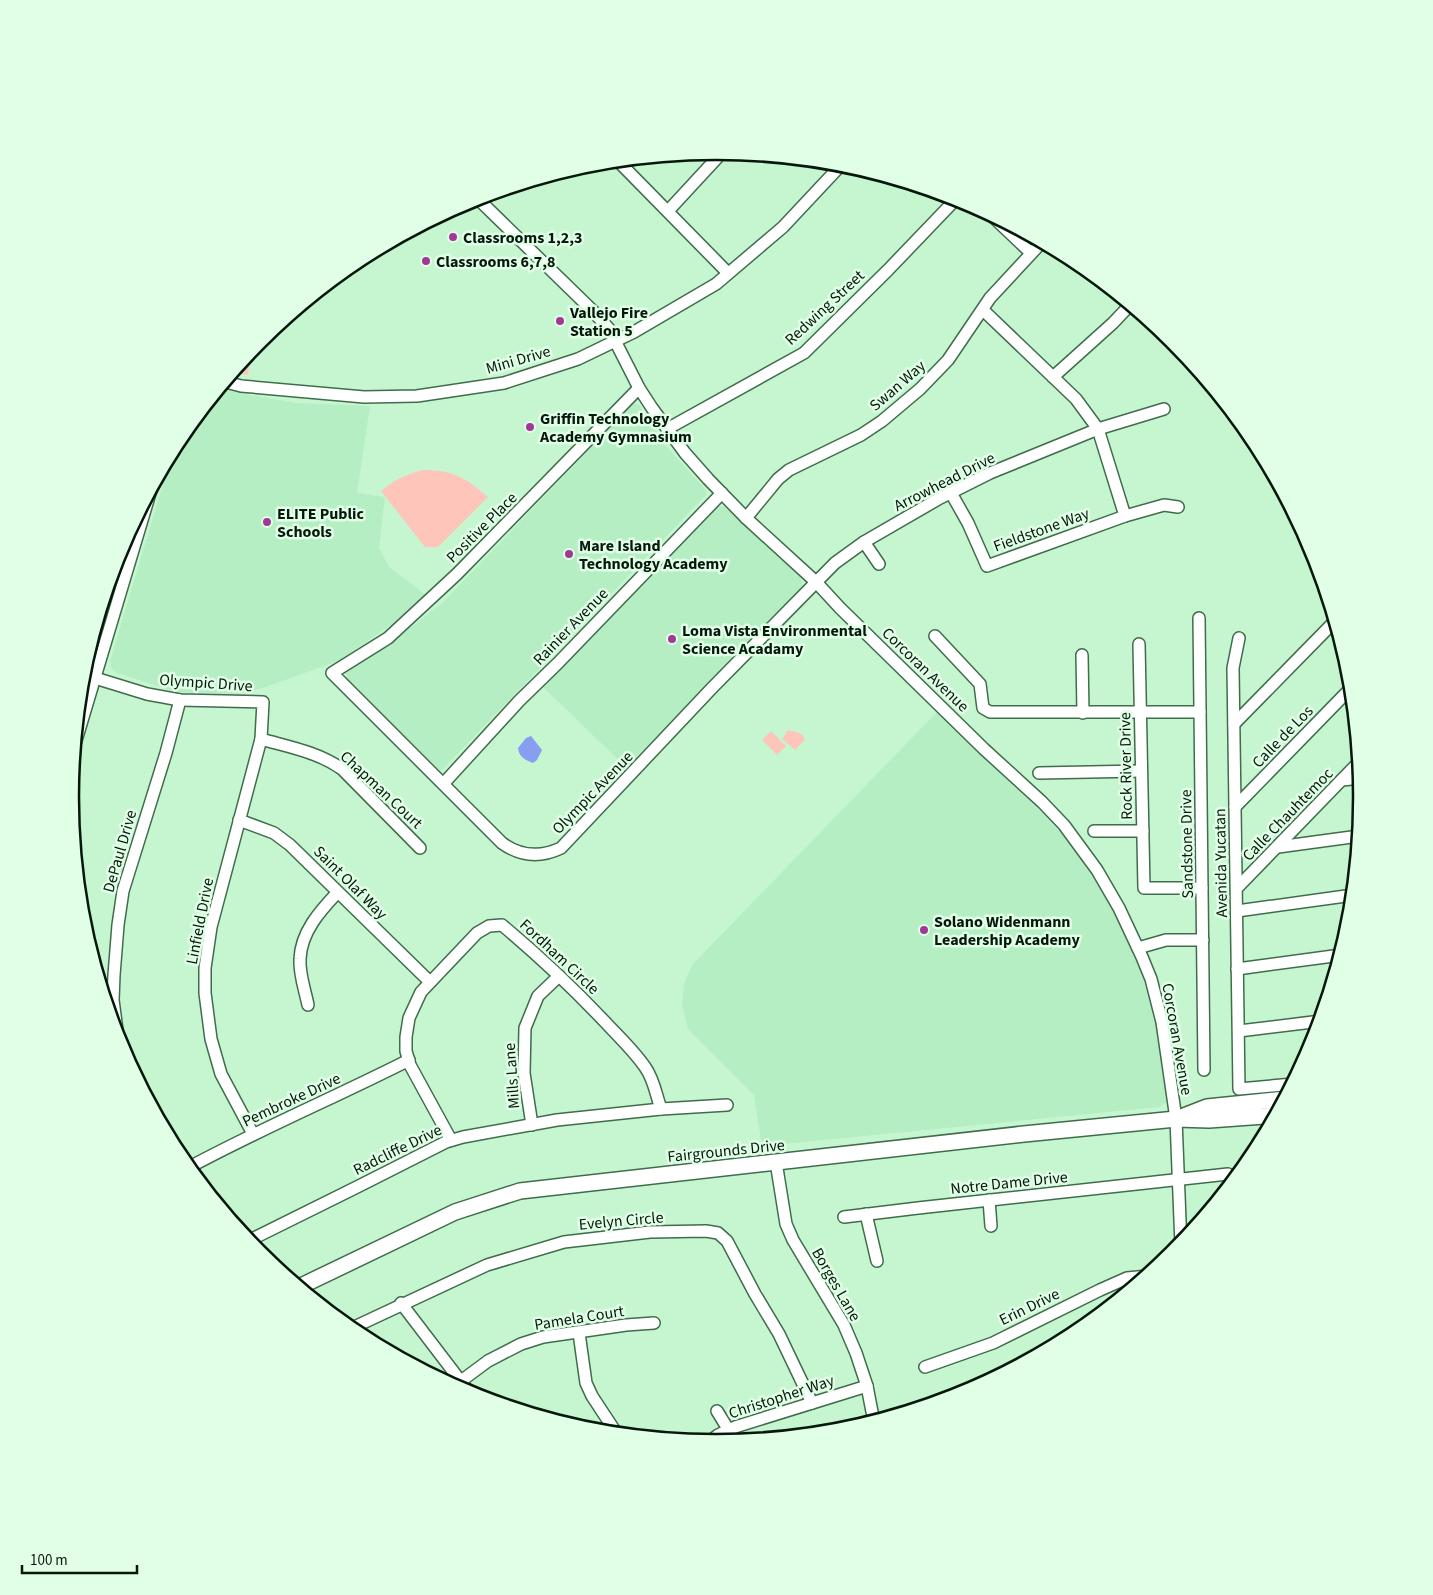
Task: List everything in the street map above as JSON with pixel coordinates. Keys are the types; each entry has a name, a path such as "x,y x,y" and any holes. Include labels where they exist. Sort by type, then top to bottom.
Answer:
{"main road":[{"path":"1208,1114 1277,1101"},
{"name":"Fairgrounds Drive","path":"305,1284 456,1212 520,1191 1208,1114"},
{"path":"1208,1114 1270,1115"}],"street":[{"path":"668,211 715,160"},
{"path":"624,167 728,273"},
{"name":"Mini Drive","path":"232,384 364,398 417,396 504,383 578,359 634,332 716,284 783,227 836,171"},
{"name":"Corcoran Avenue","path":"483,204 609,328 639,388 685,453 722,494 816,582 840,608 984,749 1042,802 1064,825 1097,870 1119,908 1138,948 1151,979 1162,1022 1176,1119 1180,1234"},
{"name":"Redwing Street","path":"667,429 804,353 951,204"},
{"path":"1007,230 1031,253"},
{"name":"Swan Way","path":"746,518 778,479 788,470 861,435 882,421 920,389 948,360 990,298 1037,247"},
{"path":"1053,377 1113,323 1126,309"},
{"path":"982,310 1076,399 1098,429 1125,516 1164,505 1178,507"},
{"name":"Positive Place","path":"332,673 388,638 458,574 639,388"},
{"name":"Arrowhead Drive","path":"816,582 835,563 864,542 990,473 1098,429 1164,409"},
{"name":"Fieldstone Way","path":"951,493 968,523 987,566 1125,516"},
{"name":"Rainier Avenue","path":"444,783 519,701 722,494"},
{"path":"864,542 878,564"},
{"path":"84,714 130,547"},
{"name":"Olympic Avenue","path":"332,673 502,843 513,851 540,854 552,852 561,848 712,688 816,582"},
{"name":"Sandstone Drive","path":"1199,618 1204,1070"},
{"path":"1234,724 1331,625"},
{"path":"935,636 980,684 984,708 990,712 1200,712"},
{"name":"Avenida Yucatan","path":"1239,638 1233,668 1239,1089 1286,1085"},
{"name":"Rock River Drive","path":"1139,644 1144,888 1202,888"},
{"path":"1082,655 1083,713"},
{"name":"Olympic Drive","path":"90,677 147,694 180,700 263,702 261,739"},
{"name":"Calle de Los","path":"1235,807 1346,694"},
{"name":"DePaul Drive","path":"113,1003 118,925 123,891 180,700"},
{"name":"Linfield Drive","path":"253,1134 221,1074 211,1040 205,993 205,968 211,927 261,739"},
{"name":"Chapman Court","path":"261,739 316,754 342,769 420,848"},
{"name":"Calle Chauhtemoc","path":"1237,888 1353,769"},
{"path":"1039,773 1141,772"},
{"path":"1342,780 1354,779"},
{"name":"Saint Olaf Way","path":"239,820 274,833 290,845 430,982"},
{"path":"1094,831 1143,831"},
{"path":"1278,847 1353,837"},
{"path":"308,1005 300,961 302,944 320,911 337,893"},
{"path":"1237,911 1346,896"},
{"name":"Fordham Circle","path":"451,1140 409,1060 406,1051 408,1018 421,992 430,982 477,934 489,926 497,924 502,924 584,1000 645,1067 653,1081 661,1109"},
{"path":"1138,948 1166,940 1203,940"},
{"path":"1238,969 1335,956"},
{"name":"Mills Lane","path":"532,1125 524,1073 525,1028 538,996 559,976"},
{"path":"1239,1031 1313,1021"},
{"name":"Pembroke Drive","path":"195,1164 253,1134 335,1097 409,1060"},
{"name":"Radcliffe Drive","path":"256,1237 451,1140 557,1120 661,1109 727,1105"},
{"name":"Borges Lane","path":"776,1162 786,1224 793,1240 844,1326 856,1353 873,1416"},
{"name":"Notre Dame Drive","path":"844,1217 1228,1174"},
{"path":"989,1200 992,1226"},
{"path":"866,1214 877,1261"},
{"name":"Evelyn Circle","path":"358,1325 401,1303 487,1265 564,1242 650,1232 706,1231 718,1234 727,1241 779,1334 812,1403"},
{"name":"Erin Drive","path":"925,1367 992,1343 1100,1290 1127,1278 1137,1277"},
{"path":"401,1303 461,1381"},
{"name":"Pamela Court","path":"461,1381 488,1361 521,1344 543,1337 626,1325 654,1323"},
{"path":"579,1333 586,1383 592,1396 612,1426"},
{"name":"Christopher Way","path":"718,1435 866,1386"},
{"path":"716,1411 732,1435"}],"shaded area":[{"path":"249,364 248,375 240,373"},
{"name":"ELITE Public Schools","path":"227,390 296,403 370,406 357,493 385,497 379,548 389,567 427,596 397,621 338,661 263,688 240,694 176,692 117,673 112,669 110,661 165,478 186,443"},
{"name":"Mare Island Technology Academy","path":"634,403 639,405 666,446 706,490 706,495 441,771 353,687 347,680 346,674 348,669 396,639 442,603"},
{"path":"424,470 434,470 459,476 488,497 438,547 425,547 381,491 401,478"},
{"name":"Loma Vista Environmental Science Acadamy","path":"723,506 800,577 803,585 802,591 626,767 543,687 717,507"},
{"name":"Solano Widenmann Leadership Academy","path":"937,712 1070,842 1106,895 1138,964 1151,1004 1162,1048 1168,1095 1166,1102 1160,1107 762,1146 754,1095 688,1029 682,1004 684,984 692,965"},
{"path":"788,730 801,734 804,737 805,740 795,750 782,739"},
{"path":"771,731 786,746 777,755 762,740"}],"water":[{"path":"531,736 542,750 537,760 533,763 523,758 518,748 526,738"}],"place":[{"name":"Classrooms 1,2,3","path":"453,237"},
{"name":"Classrooms 6,7,8","path":"426,261"},
{"name":"Vallejo Fire Station 5","path":"560,321"},
{"name":"Griffin Technology Academy Gymnasium","path":"530,427"},
{"name":"ELITE Public Schools","path":"267,522"},
{"name":"Mare Island Technology Academy","path":"569,554"},
{"name":"Loma Vista Environmental Science Acadamy","path":"672,639"},
{"name":"Solano Widenmann Leadership Academy","path":"924,930"}]}
